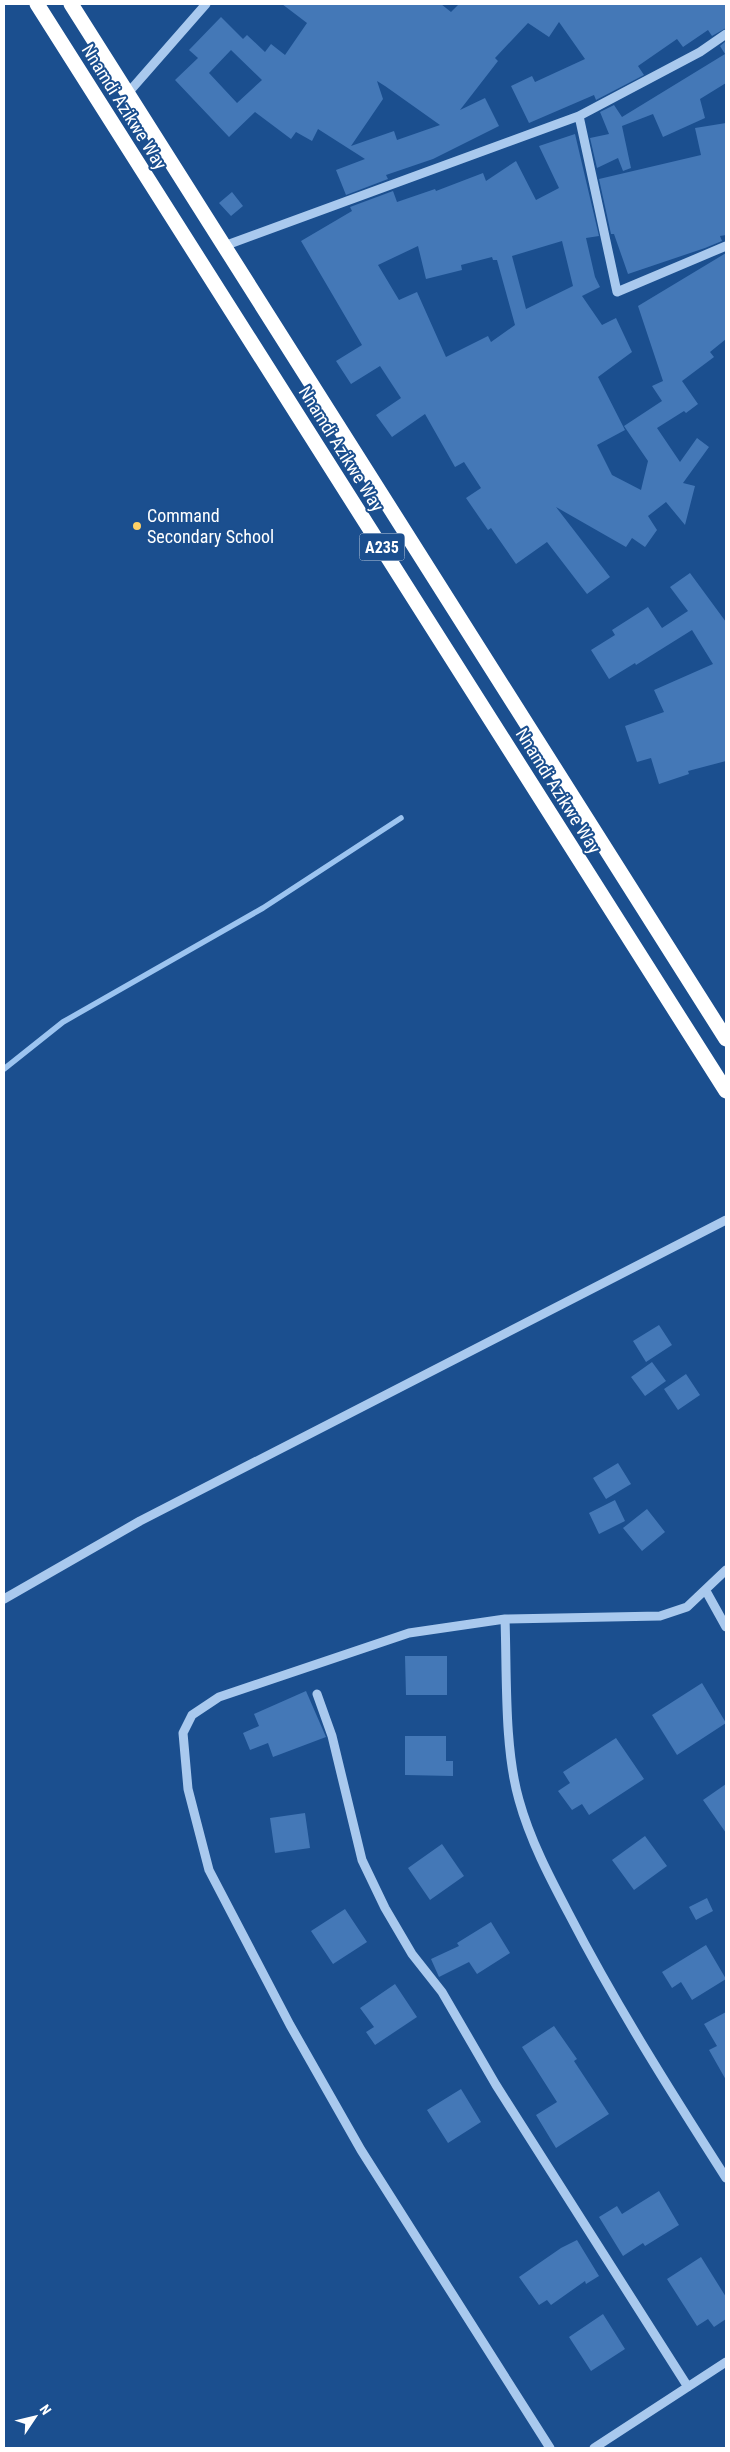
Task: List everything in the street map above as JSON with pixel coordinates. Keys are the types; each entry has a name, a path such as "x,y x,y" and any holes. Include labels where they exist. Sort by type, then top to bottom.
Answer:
{"highway":[{"name":"Nnamdi Azikwe Way","path":"37,4 726,1091"},
{"name":"Nnamdi Azikwe Way","path":"71,4 726,1039"}],"street":[{"path":"128,93 206,4"},
{"path":"224,246 579,116 700,52 726,34"},
{"path":"579,116 617,292 726,246"},
{"path":"4,1599 140,1521 726,1220"},
{"path":"550,2448 361,2150 290,2025 209,1870 188,1789 183,1734 192,1716 220,1697 409,1633 505,1619 660,1616 686,1607 706,1591 726,1570"},
{"path":"706,1591 726,1627"},
{"path":"505,1619 510,1752 518,1800 541,1860 587,1950 682,2109 726,2178"},
{"path":"317,1694 332,1736 362,1860 385,1908 412,1954 442,1992 496,2085 688,2387"},
{"path":"594,2448 726,2362"}],"building":[{"path":"282,4 441,4 451,12 459,4 726,4 726,28 712,36 708,30 683,47 677,39 638,66 644,75 596,100 594,95 529,123 511,86 532,76 535,82 585,59 559,22 549,37 528,23 495,58 498,61 460,110 485,98 499,126 433,159 386,175 388,179 346,195 336,170 365,159 318,129 312,141 296,132 291,139 255,112 229,137 175,80 198,58 189,50 221,17 243,39 247,35 265,52 271,44 285,55 307,23","holes":["231,50 262,80 237,103 209,73","377,81 385,86 440,125 397,140 394,131 351,146 383,99"]},
{"path":"726,41 726,83 700,99 705,118 663,137 653,114 622,126 631,168 623,171 618,158 597,168 590,138 609,134 600,112 614,105 622,117 725,54 720,46"},
{"path":"726,123 726,235 720,236 722,241 705,248 628,274 614,234 611,234 599,179 701,155 695,128"},
{"path":"575,134 599,236 586,238 595,277 600,287 582,296 602,325 616,318 632,352 598,377 625,430 597,445 612,475 641,490 648,461 624,426 662,401 652,386 663,381 638,306 726,253 726,339 710,352 714,357 682,381 698,404 686,413 684,411 657,428 680,462 697,438 709,447 683,483 695,486 685,525 666,502 648,516 657,530 645,547 632,538 626,547 556,507 610,577 587,594 547,542 516,564 491,528 488,530 466,498 481,488 464,462 455,467 425,414 392,437 376,415 401,398 380,366 351,384 336,361 362,345 301,241 352,211 350,207 393,191 397,202 435,189 436,191 483,173 486,181 516,161 536,200 559,188 539,146","holes":["562,241 573,286 526,309 512,256","418,246 426,279 462,270 461,265 492,257 493,260 497,260 515,325 491,342 488,336 446,357 417,292 399,300 378,265"]},
{"path":"232,192 243,206 231,216 219,203"},
{"path":"690,573 726,622 726,761 688,771 689,774 659,784 651,758 637,762 625,726 664,712 654,690 713,664 692,630 636,665 635,663 609,679 591,650 615,635 612,630 648,607 662,628 688,611 670,587"},
{"path":"659,1325 672,1345 646,1362 633,1341"},
{"path":"652,1362 666,1381 645,1396 631,1377"},
{"path":"686,1374 700,1395 678,1410 664,1389"},
{"path":"618,1463 631,1484 606,1499 593,1478"},
{"path":"615,1500 625,1521 599,1534 589,1513"},
{"path":"647,1509 665,1532 642,1551 623,1528"},
{"path":"405,1656 447,1656 447,1695 406,1695"},
{"path":"702,1683 726,1723 677,1755 652,1715"},
{"path":"306,1691 326,1737 273,1757 268,1743 250,1750 243,1733 259,1726 254,1714"},
{"path":"405,1736 446,1736 446,1761 453,1761 453,1776 405,1775"},
{"path":"616,1738 644,1779 589,1815 582,1804 572,1810 558,1791 570,1783 563,1772"},
{"path":"726,1784 726,1833 703,1800"},
{"path":"305,1813 310,1848 275,1853 270,1818"},
{"path":"645,1836 667,1866 634,1890 612,1860"},
{"path":"442,1844 464,1876 430,1900 408,1868"},
{"path":"707,1898 713,1911 696,1920 689,1907"},
{"path":"345,1909 367,1942 333,1964 311,1931"},
{"path":"491,1922 510,1953 477,1974 469,1962 439,1977 431,1959 459,1946 457,1943"},
{"path":"706,1945 726,1979 692,2000 681,1982 672,1988 662,1972"},
{"path":"395,1984 417,2017 375,2045 366,2032 374,2027 360,2008"},
{"path":"726,2012 726,2080 709,2050 717,2046 704,2024"},
{"path":"554,2026 577,2059 574,2061 609,2114 556,2148 536,2115 557,2102 522,2047"},
{"path":"461,2089 481,2122 448,2143 427,2110"},
{"path":"659,2191 679,2225 645,2246 643,2243 623,2256 599,2217 617,2206 622,2214"},
{"path":"577,2240 599,2276 586,2284 585,2281 551,2305 547,2300 539,2305 519,2277 561,2248"},
{"path":"701,2257 726,2297 726,2319 714,2327 708,2319 697,2326 667,2279"},
{"path":"603,2314 625,2349 591,2371 569,2337"}],"waterway":[{"path":"4,1069 63,1022 263,908 401,818"}],"place":[{"name":"Command Secondary School","path":"137,526"}]}
